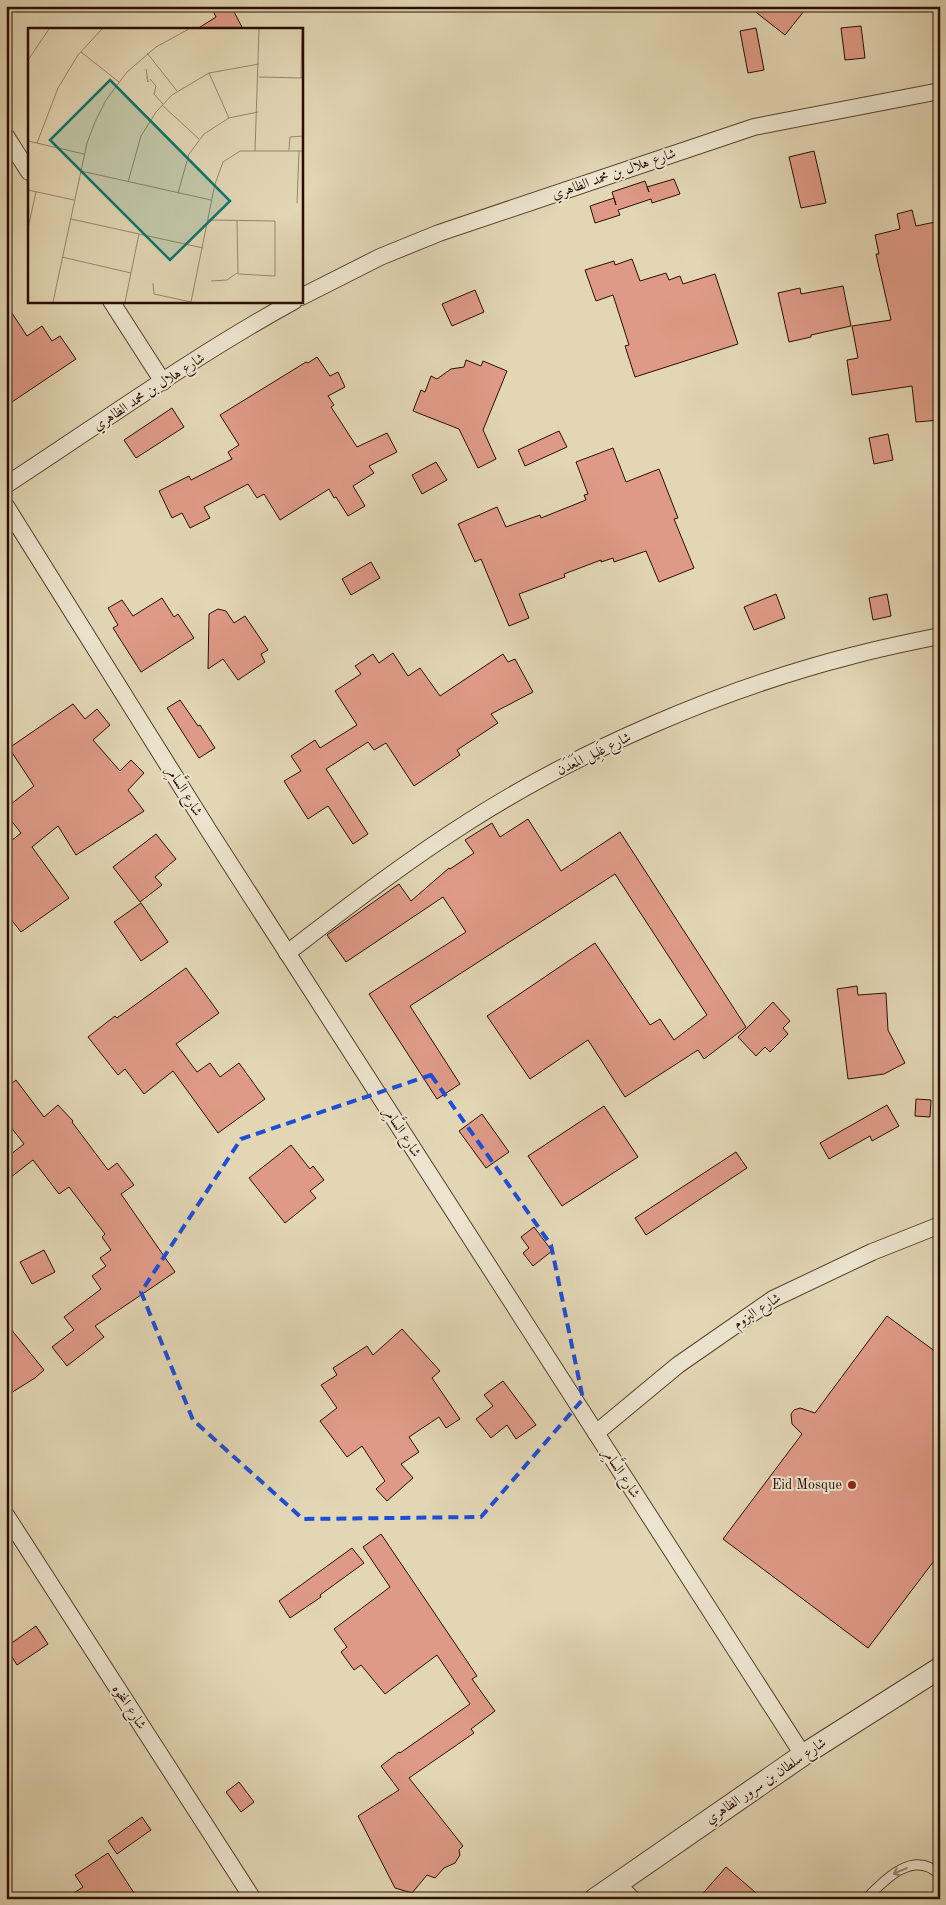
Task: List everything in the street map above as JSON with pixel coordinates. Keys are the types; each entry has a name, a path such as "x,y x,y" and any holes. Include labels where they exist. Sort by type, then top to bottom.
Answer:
{"street":[{"name":"شارع هلال بن محمد الظاهري","path":"302,297 380,258 439,233 754,127 940,91"},
{"path":"6,136 28,170"},
{"path":"112,302 163,382"},
{"name":"شارع هلال بن محمد الظاهري","path":"6,486 163,382 292,302"},
{"name":"شارع السَّامِر","path":"6,506 209,831 803,1755"},
{"name":"شارع غَلِيل المَعَدَن","path":"287,953 382,880 461,827 559,770 653,725 751,687 850,656 940,636"},
{"name":"شارع البزوم","path":"596,1433 678,1365 773,1299 872,1252 940,1225"},
{"name":"شارع المخوه","path":"6,1515 253,1899"},
{"name":"شارع سلطان بن سرور الظاهري","path":"595,1899 803,1755 940,1668"},
{"path":"617,1882 632,1899"}],"lane":[{"path":"866,1899 888,1876 905,1868 924,1866 934,1869 940,1875"}],"highlighted area":[{"path":"431,1075 551,1245 583,1399 481,1517 303,1519 193,1420 141,1292 241,1139"}],"building":[{"path":"222,6 231,6 242,28 199,28 216,17 213,11"},
{"path":"748,6 808,6 785,35"},
{"path":"861,26 865,58 845,60 841,28"},
{"path":"756,28 764,70 748,73 740,31"},
{"path":"814,151 826,203 801,208 789,157"},
{"path":"674,179 680,194 652,203 651,199 618,210 620,215 595,223 590,206 614,198 612,192 645,181 647,187"},
{"path":"912,210 916,226 940,221 940,294 937,294 940,314 940,420 916,422 912,386 852,395 847,360 858,358 852,326 891,320 876,254 879,254 875,235 900,229 897,214"},
{"path":"632,259 640,281 666,273 669,280 680,276 683,284 715,274 738,344 635,377 625,346 629,345 613,295 596,301 585,270 614,261 615,265"},
{"path":"843,286 851,326 789,342 778,293 800,288 801,294"},
{"path":"475,290 484,312 452,326 442,304"},
{"path":"6,304 27,336 42,326 52,341 60,336 76,359 6,406"},
{"path":"317,357 330,376 338,372 345,387 328,396 334,405 331,407 357,447 387,433 397,452 369,466 374,473 353,486 365,506 348,516 329,489 280,520 264,494 257,498 248,484 204,507 210,518 190,528 182,513 172,518 159,491 189,476 191,480 232,459 228,452 239,445 220,415"},
{"path":"466,360 481,366 483,361 507,371 483,430 496,459 478,468 459,429 413,411 421,390 425,392 431,376 437,379 451,369 464,367"},
{"path":"172,408 184,427 136,458 124,440"},
{"path":"559,431 567,447 525,466 518,450"},
{"path":"888,434 893,460 874,464 869,438"},
{"path":"613,448 626,482 659,469 678,518 674,519 694,568 659,582 646,551 614,562 613,558 601,562 601,560 564,574 565,577 519,594 529,618 509,626 481,559 475,562 458,524 497,507 506,527 540,515 541,518 586,500 584,495 588,494 576,462"},
{"path":"436,462 447,480 422,494 412,475"},
{"path":"371,562 380,578 351,595 342,579"},
{"path":"776,594 785,618 754,630 744,607"},
{"path":"887,594 891,616 873,620 869,598"},
{"path":"162,598 174,617 178,614 194,638 141,672 113,628 118,625 108,608 122,600 133,616"},
{"path":"218,609 226,611 234,623 245,616 268,650 261,654 265,662 238,680 223,659 208,669 209,614"},
{"path":"393,653 408,676 420,668 440,696 503,654 508,662 515,659 533,692 491,714 498,723 457,750 460,755 414,786 386,743 374,750 368,742 326,769 368,834 353,844 328,806 308,819 284,781 301,771 291,756 315,740 320,748 357,725 335,691 361,674 355,666 373,654 379,663"},
{"path":"180,700 215,748 199,758 167,708"},
{"path":"73,704 85,719 97,709 110,725 93,740 120,771 131,760 144,773 128,790 144,811 76,855 58,826 32,847 69,898 21,932 6,913 6,845 21,833 6,814 6,808 34,786 9,748"},
{"path":"528,819 561,871 620,832 746,1027 704,1059 698,1050 625,1097 588,1040 530,1079 487,1016 595,943 650,1025 660,1019 674,1040 707,1015 615,874 410,1006 460,1084 437,1099 369,994 466,932 443,897 346,962 327,935 399,884 411,901 449,868 474,853 465,840 492,823 500,837"},
{"path":"156,834 176,859 155,877 162,885 140,902 113,867"},
{"path":"141,903 168,942 141,961 114,922"},
{"path":"186,968 219,1013 176,1044 197,1072 210,1063 220,1077 239,1063 265,1099 218,1133 173,1071 144,1094 125,1069 118,1075 88,1037 115,1016 117,1018"},
{"path":"857,986 858,995 886,993 888,1030 905,1063 884,1074 848,1079 837,989"},
{"path":"773,1002 790,1021 783,1028 788,1034 770,1052 765,1047 756,1056 738,1037"},
{"path":"16,1080 44,1117 58,1105 73,1121 108,1170 117,1163 134,1185 121,1194 175,1272 95,1326 104,1337 67,1366 52,1347 74,1330 64,1317 101,1289 92,1276 106,1266 100,1258 111,1250 102,1237 105,1234 69,1187 59,1194 33,1160 6,1181 6,1158 24,1144 6,1121 6,1088"},
{"path":"916,1099 931,1100 930,1117 915,1116"},
{"path":"887,1105 899,1126 872,1141 870,1136 829,1159 820,1143"},
{"path":"604,1106 638,1157 562,1206 528,1156"},
{"path":"482,1114 509,1152 486,1168 459,1131"},
{"path":"291,1145 310,1169 313,1166 324,1180 310,1191 316,1198 285,1223 249,1178"},
{"path":"736,1152 747,1168 646,1235 635,1218"},
{"path":"534,1227 552,1251 533,1266 523,1253 529,1248 521,1237"},
{"path":"44,1250 55,1272 32,1284 20,1262"},
{"name":"Eid Mosque","path":"887,1316 940,1355 940,1553 868,1648 723,1539 802,1434 792,1424 791,1414 794,1410 800,1408 815,1413"},
{"path":"6,1323 44,1370 35,1378 6,1396"},
{"path":"402,1329 440,1371 432,1378 460,1419 446,1428 439,1417 409,1437 419,1452 401,1464 413,1478 387,1501 376,1489 385,1481 362,1446 347,1457 320,1421 337,1408 321,1385 337,1375 333,1368 367,1346 373,1355"},
{"path":"503,1381 536,1425 516,1439 507,1425 491,1438 476,1419 493,1406 484,1395"},
{"path":"381,1534 477,1676 472,1679 495,1711 471,1729 474,1733 409,1778 463,1846 459,1850 460,1855 455,1863 444,1868 435,1878 427,1875 412,1893 395,1888 358,1816 399,1790 381,1766 470,1704 437,1655 385,1694 361,1665 354,1670 341,1652 347,1647 334,1629 390,1587 363,1547"},
{"path":"352,1548 364,1563 320,1595 321,1597 290,1618 279,1601"},
{"path":"36,1626 48,1644 17,1665 6,1647"},
{"path":"239,1782 254,1802 241,1812 226,1792"},
{"path":"142,1817 151,1830 117,1854 108,1841"},
{"path":"108,1853 138,1899 65,1899 83,1887 75,1875"},
{"path":"726,1867 763,1899 698,1899"}],"place":[{"name":"Eid Mosque","path":"852,1485"}]}
